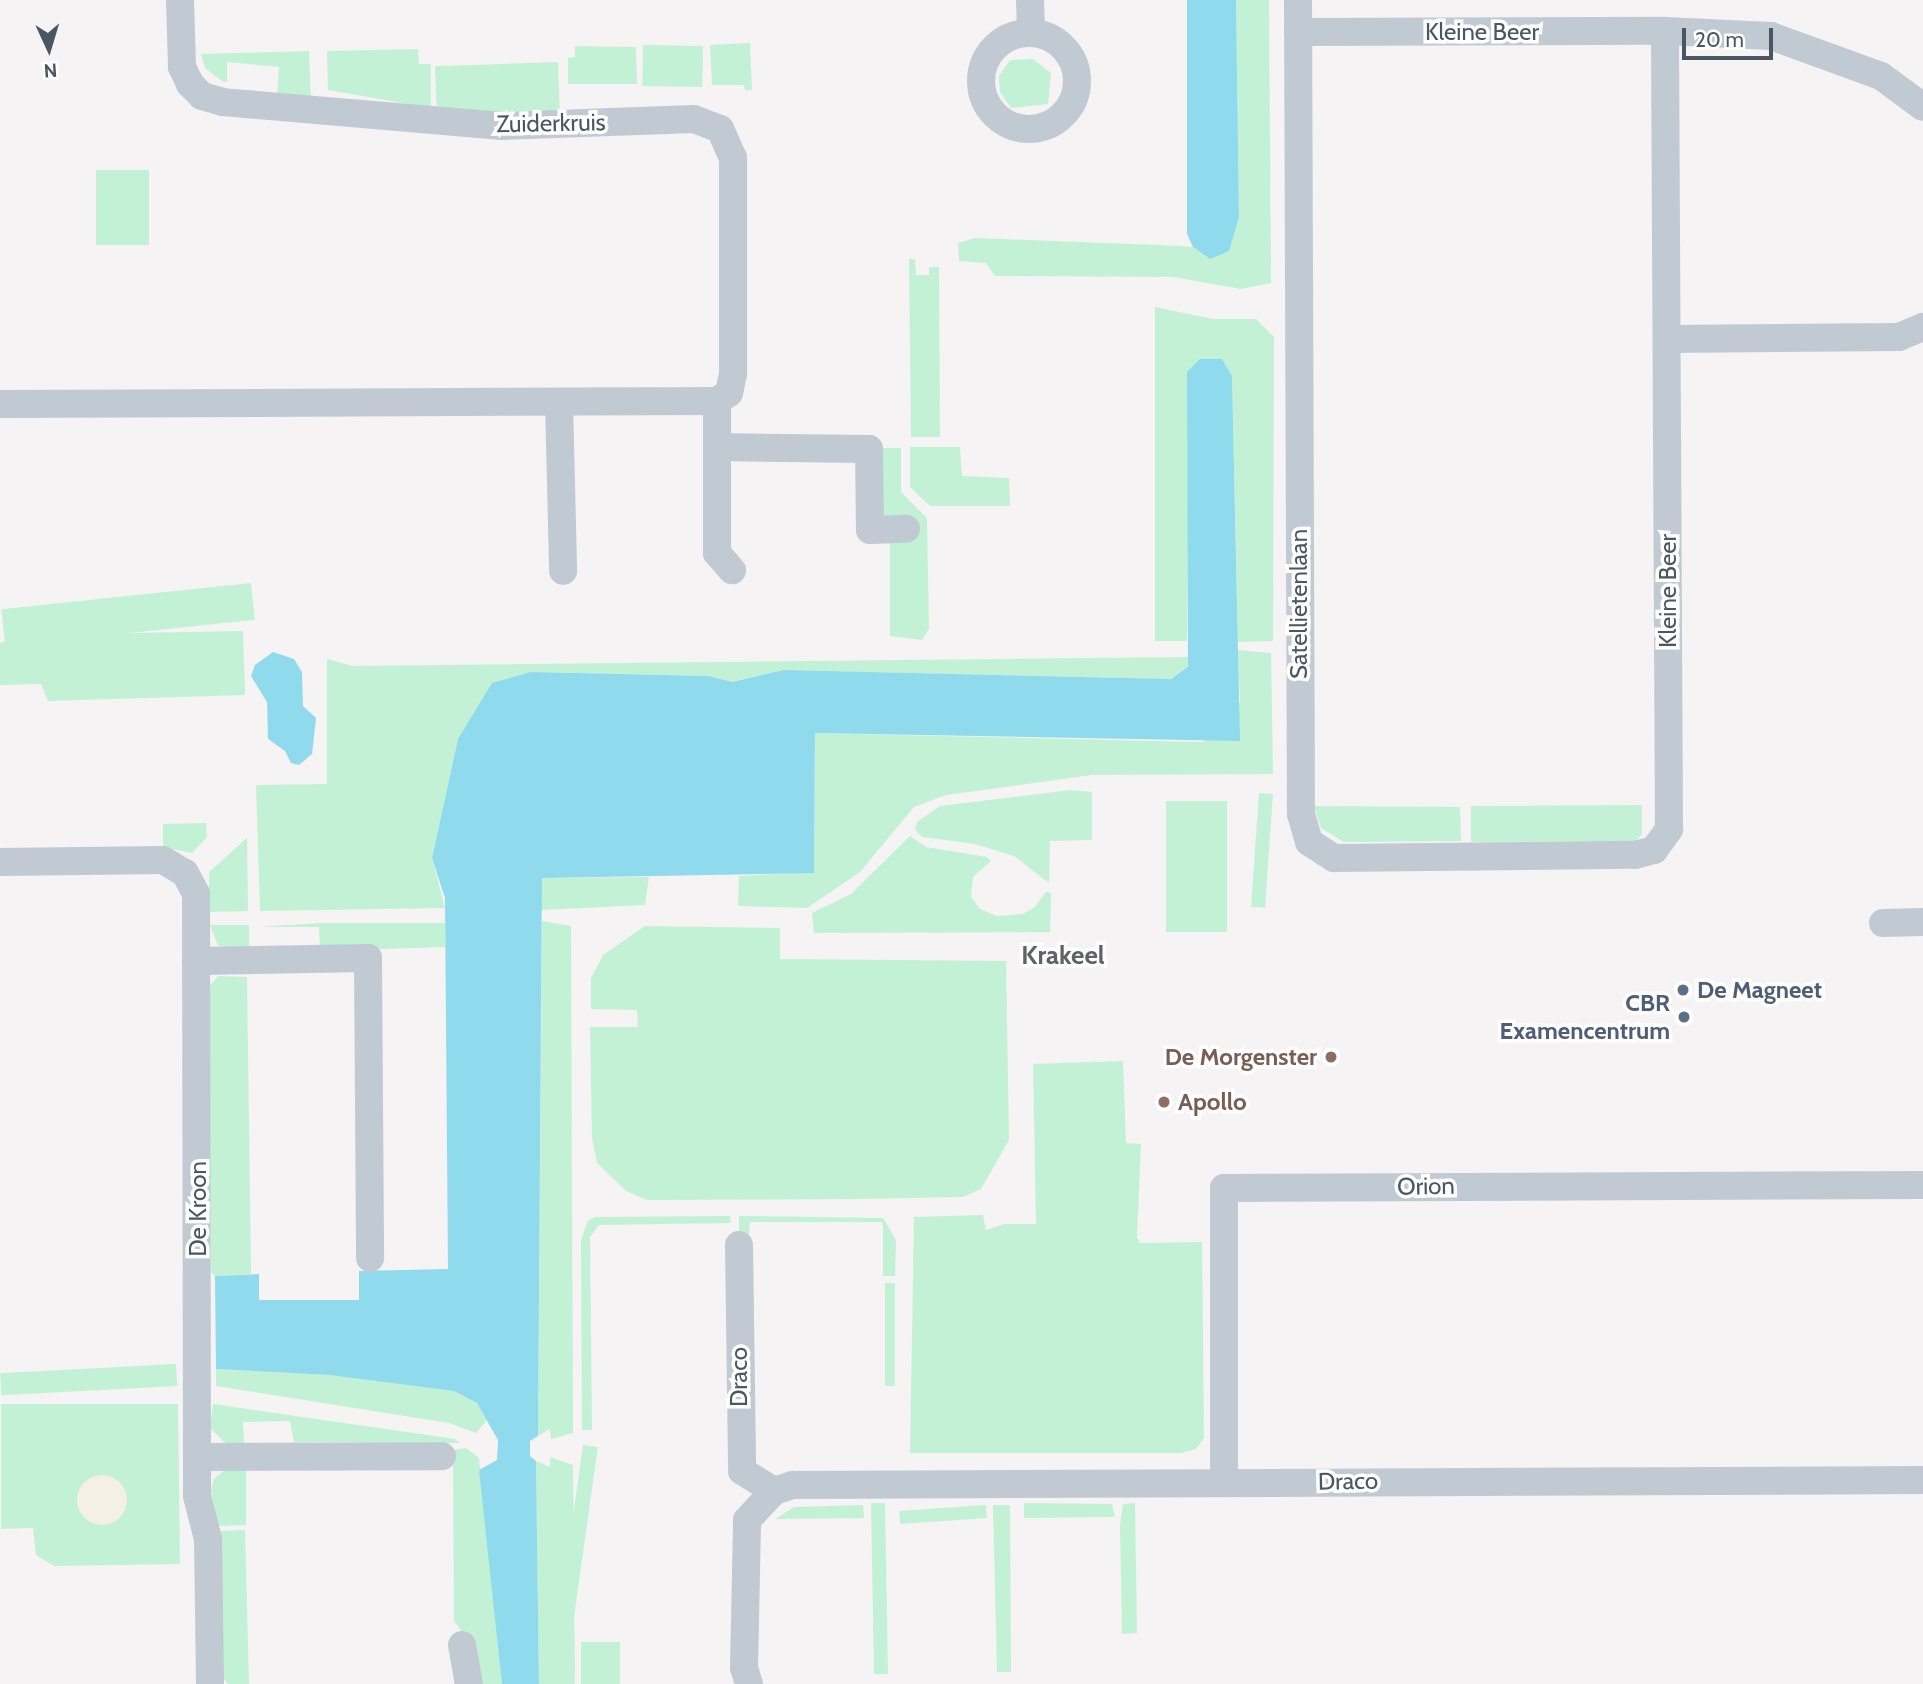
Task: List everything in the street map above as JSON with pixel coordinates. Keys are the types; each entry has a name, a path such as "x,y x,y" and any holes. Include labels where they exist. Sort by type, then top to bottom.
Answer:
{"street":[{"name":"Zuiderkruis","path":"180,0 182,66 190,84 202,96 223,102 502,125 694,119 720,129 733,158 733,374 729,393 716,401"},
{"path":"1030,0 1031,33"},
{"name":"Satellietenlaan","path":"1298,0 1303,829 1320,852 1334,858 1635,855 1654,850 1664,842"},
{"name":"Kleine Beer","path":"1298,32 1665,32 1771,36 1881,76 1923,107"},
{"name":"Kleine Beer","path":"1664,842 1670,811 1665,32"},
{"path":"1667,339 1899,337 1923,327"},
{"path":"0,404 716,401 717,553 732,570"},
{"path":"559,402 563,570"},
{"path":"717,447 869,449 870,530 906,529"},
{"name":"De Kroon","path":"0,862 163,860 185,873 197,894 197,1496 208,1539 210,1684"},
{"path":"1883,923 1923,922"},
{"path":"197,961 368,958 370,1258"},
{"name":"Orion","path":"1224,1482 1224,1188 1923,1185"},
{"name":"Draco","path":"739,1245 742,1471 774,1491 793,1486 1923,1480"},
{"path":"198,1457 442,1456"},
{"path":"749,1684 744,1668 744,1535 757,1505 774,1491"},
{"path":"462,1645 469,1684"}],"green space":[{"path":"1236,0 1269,0 1271,283 1241,289 1173,277 995,276 986,263 959,261 958,243 975,238 1193,247 1210,259 1239,217"},
{"path":"750,43 752,90 745,90 744,85 712,85 710,45"},
{"path":"643,45 703,46 702,87 642,86"},
{"path":"575,46 636,47 637,84 568,84 568,58 575,57"},
{"path":"418,49 419,64 431,64 431,108 328,90 327,51"},
{"path":"309,51 311,99 277,96 279,67 227,62 227,82 205,68 201,54"},
{"path":"1033,59 1051,73 1048,104 1011,108 1000,92 999,76 1010,60"},
{"path":"558,62 560,115 437,119 435,66"},
{"path":"96,170 149,170 149,245 96,245"},
{"path":"909,259 915,259 916,275 929,275 929,267 939,267 940,437 911,437"},
{"path":"1155,307 1213,319 1256,319 1274,337 1273,641 1238,642 1232,376 1222,359 1200,359 1188,538 1187,641 1155,641"},
{"path":"910,447 960,447 962,476 1009,478 1010,506 930,506 910,487"},
{"path":"877,448 901,448 901,492 927,518 929,629 922,640 890,636 889,520 878,509"},
{"path":"251,583 255,620 5,646 1,609"},
{"path":"243,631 245,695 48,701 41,684 0,685 0,643 22,635"},
{"path":"1238,650 1271,653 1273,774 1092,775 946,795 914,807 860,872 807,908 738,906 739,876 814,872 815,733 1203,742 1240,702"},
{"path":"1188,657 1188,668 1170,679 784,670 731,682 709,676 532,672 458,739 432,858 445,908 260,911 256,785 327,784 327,659 353,666"},
{"path":"1070,790 1092,792 1092,840 1050,841 1049,883 1014,856 975,844 922,837 915,829 917,822 940,806"},
{"path":"1259,793 1273,794 1265,908 1251,907"},
{"path":"1166,801 1227,801 1227,932 1166,932"},
{"path":"1642,805 1642,834 1636,841 1471,842 1471,806"},
{"path":"1314,806 1460,807 1461,841 1344,842 1321,828"},
{"path":"206,823 207,837 192,853 163,847 163,824"},
{"path":"910,836 926,847 987,857 991,861 973,877 971,897 980,909 997,916 1023,914 1035,907 1046,892 1051,893 1050,932 814,933 812,913 851,894"},
{"path":"247,838 248,911 209,912 209,872"},
{"path":"649,877 645,905 540,910 542,878"},
{"path":"542,921 571,926 573,1433 551,1439 550,1429 538,1436"},
{"path":"321,923 445,923 445,947 320,951 319,927 258,927"},
{"path":"210,925 249,925 249,950 218,946"},
{"path":"645,926 780,928 780,959 1006,961 1009,1140 981,1189 963,1197 858,1199 647,1200 626,1191 597,1163 592,1138 590,1027 638,1027 637,1010 591,1009 591,978 603,955"},
{"path":"218,976 247,977 251,1274 215,1276 211,1272 208,988"},
{"path":"1123,1061 1126,1143 1141,1144 1137,1237 1140,1243 1202,1242 1204,1438 1196,1449 1181,1453 910,1453 914,1217 983,1215 986,1230 1004,1224 1036,1224 1033,1064"},
{"path":"731,1216 730,1223 599,1225 590,1237 592,1430 582,1430 581,1240 588,1221 595,1217"},
{"path":"739,1216 883,1218 896,1240 895,1276 883,1276 883,1222 750,1222 749,1234 739,1235"},
{"path":"885,1283 895,1283 895,1386 885,1386"},
{"path":"176,1364 177,1386 1,1395 0,1373"},
{"path":"216,1369 331,1375 454,1391 477,1403 487,1420 476,1433 449,1423 216,1386"},
{"path":"1,1404 178,1404 180,1564 54,1566 36,1555 33,1528 1,1529"},
{"path":"213,1404 455,1439 460,1443 294,1442 290,1421 243,1422 244,1446 226,1444 210,1428"},
{"path":"583,1445 598,1447 572,1634 557,1632"},
{"path":"466,1448 479,1458 502,1684 480,1684 467,1638 454,1621 453,1450"},
{"path":"550,1457 573,1465 575,1684 539,1684 536,1461 550,1467"},
{"path":"227,1468 246,1468 246,1525 217,1526 211,1490 214,1479"},
{"path":"871,1503 885,1503 888,1674 874,1674"},
{"path":"1024,1503 1112,1504 1115,1517 1024,1518"},
{"path":"1135,1503 1137,1633 1122,1634 1120,1526 1123,1504"},
{"path":"863,1505 864,1518 775,1519 794,1507"},
{"path":"986,1505 987,1518 900,1524 899,1511"},
{"path":"993,1505 1010,1505 1011,1672 997,1672"},
{"path":"245,1530 249,1684 228,1684 223,1678 220,1531"},
{"path":"581,1642 620,1642 620,1684 581,1684"}],"sand":[{"path":"102,1475 120,1482 127,1500 120,1518 102,1525 84,1518 77,1500 84,1482"}],"water":[{"path":"1187,0 1236,0 1239,217 1229,251 1210,259 1193,247 1187,234"},
{"path":"1200,359 1222,359 1232,376 1240,741 815,733 814,873 542,878 538,1436 530,1441 530,1456 536,1461 539,1684 502,1684 479,1470 497,1460 498,1440 477,1403 454,1391 329,1375 216,1369 215,1276 259,1274 259,1300 359,1300 359,1271 448,1269 445,898 432,858 458,739 492,683 531,672 709,676 732,682 784,670 1171,679 1188,667 1187,372"},
{"path":"273,652 294,659 302,672 303,706 316,718 312,754 299,765 291,763 285,751 268,739 267,702 251,676 255,665"}],"place":[{"name":"De Magneet","path":"1683,990"},
{"name":"CBR Examencentrum","path":"1684,1017"},
{"name":"De Morgenster","path":"1331,1057"},
{"name":"Apollo","path":"1164,1102"}],"district":[{"name":"Krakeel","path":"1063,956"}]}
